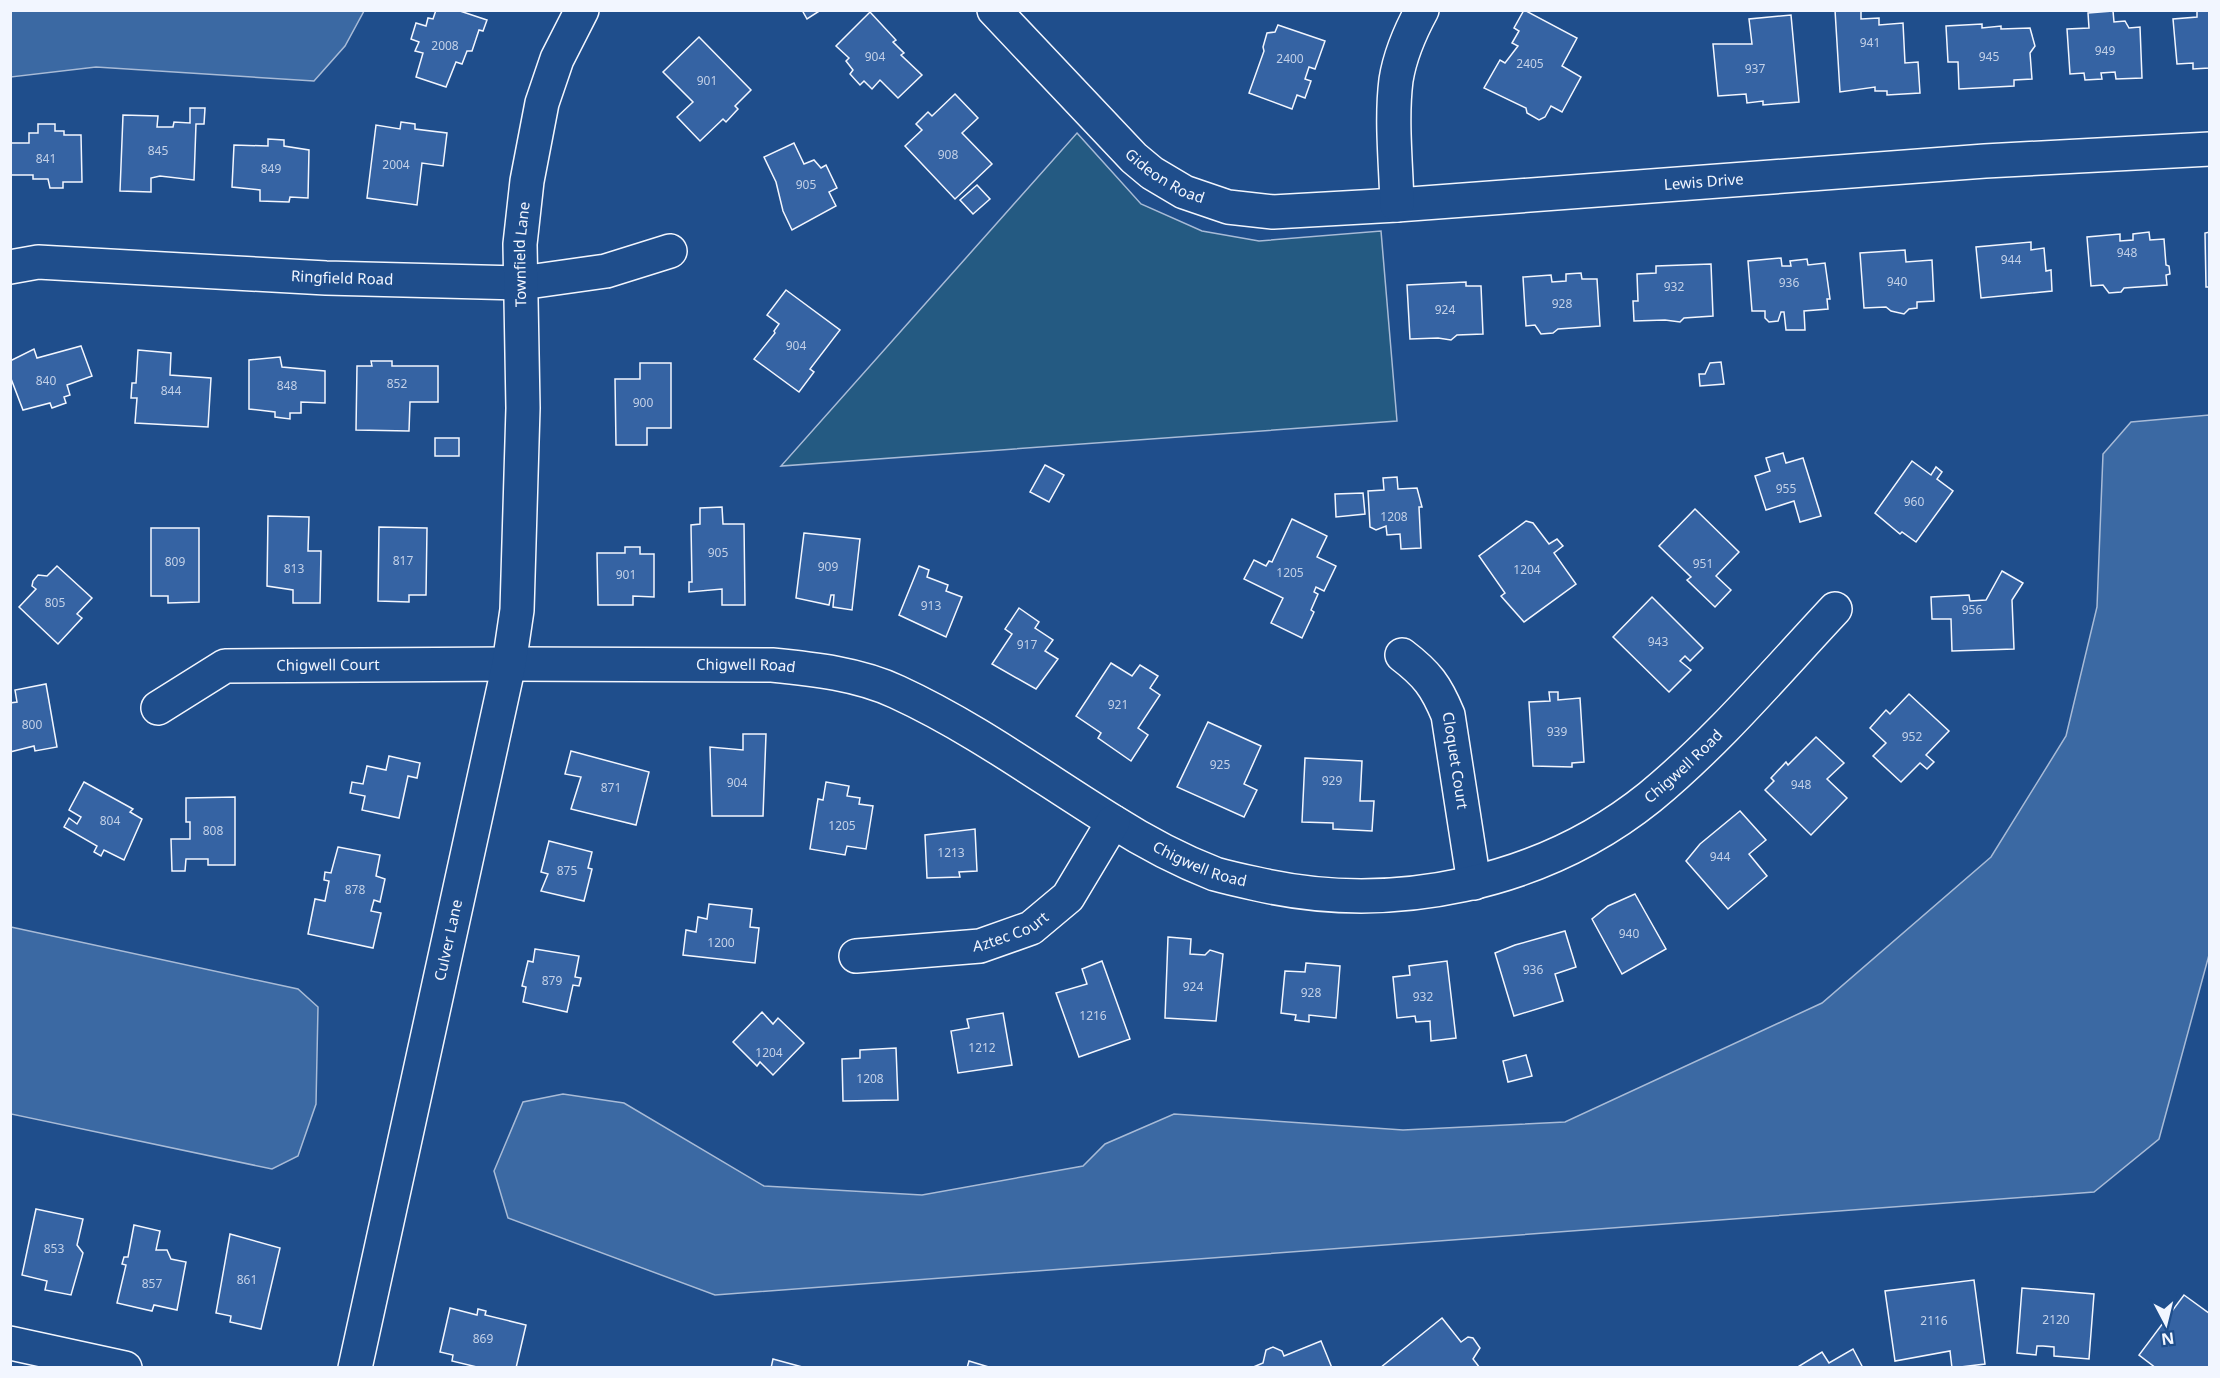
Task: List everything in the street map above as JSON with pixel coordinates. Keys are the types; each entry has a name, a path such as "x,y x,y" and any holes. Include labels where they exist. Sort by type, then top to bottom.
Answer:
{"street":[{"name":"Townfield Lane","path":"520,510 523,408 520,243 527,181 542,103 556,59 582,10"},
{"name":"Gideon Road","path":"994,10 1134,158 1152,173 1185,192 1228,207 1273,212 1397,205"},
{"path":"1397,205 1396,78 1408,36 1422,10"},
{"name":"Lewis Drive","path":"1397,205 1985,161 2210,149"},
{"name":"Ringfield Road","path":"10,267 38,262 326,278 521,282 606,271 670,251"},
{"name":"Culver Lane","path":"355,1368 509,664 517,610 520,510"},
{"name":"Chigwell Road","path":"509,664 772,665 805,668 859,679 895,691 988,740 1113,822 1169,855 1218,875 1288,891 1348,896 1407,894 1474,883 1499,876 1552,857 1603,830 1649,797 1715,737 1835,609"},
{"name":"Cloquet Court","path":"1402,655 1419,668 1437,690 1448,715 1474,883"},
{"name":"Chigwell Court","path":"158,708 225,666 509,664"},
{"name":"Aztec Court","path":"856,956 980,946 1031,928 1068,897 1113,822"},
{"path":"10,1343 125,1368"}],"shaded area":[{"path":"10,11 364,11 345,46 314,81 96,67 11,77"},
{"path":"1077,133 1141,204 1202,231 1259,241 1381,231 1397,421 781,466"},
{"path":"2209,415 2209,955 2159,1139 2094,1192 715,1295 508,1218 494,1171 523,1102 563,1094 624,1103 764,1186 922,1195 1083,1166 1105,1144 1174,1114 1403,1130 1565,1122 1822,1003 1991,857 2066,736 2097,607 2103,454 2131,422"},
{"path":"11,927 298,989 318,1007 316,1104 298,1156 272,1169 11,1114"}],"building":[{"path":"436,10 457,10 487,20 483,31 479,30 472,51 467,51 462,64 456,62 446,87 416,77 423,53 415,51 419,42 411,39 416,23 426,26 428,18 433,19"},
{"path":"802,10 821,10 807,19"},
{"path":"1524,10 1577,38 1562,66 1581,77 1562,112 1551,106 1545,117 1539,120 1527,113 1526,108 1484,88 1500,60 1505,63 1518,46 1512,43 1519,31 1514,28"},
{"path":"1835,10 1861,10 1861,19 1879,18 1879,25 1903,23 1905,63 1918,62 1920,93 1887,95 1887,91 1875,91 1875,87 1840,92"},
{"path":"2197,10 2210,10 2209,68 2193,69 2193,63 2177,64 2173,19 2197,17"},
{"path":"2113,11 2114,22 2125,21 2129,28 2140,27 2142,78 2116,79 2115,72 2101,73 2102,79 2085,80 2084,73 2070,74 2067,29 2089,28 2088,13"},
{"path":"870,12 896,40 893,42 904,53 901,55 922,75 898,98 880,80 872,89 864,81 860,85 850,74 853,70 846,61 849,58 836,46"},
{"path":"1791,15 1799,102 1763,105 1763,101 1747,103 1746,94 1718,96 1713,44 1752,44 1749,19"},
{"path":"1982,24 1982,28 2001,26 2001,29 2030,28 2035,46 2030,53 2032,79 2014,80 2014,86 1959,89 1958,62 1948,62 1946,26"},
{"path":"1278,25 1325,41 1315,69 1309,67 1305,79 1311,81 1305,98 1297,95 1292,109 1249,93 1264,51 1267,33 1275,32"},
{"path":"699,37 751,90 735,106 738,109 726,122 723,119 700,141 677,117 693,102 663,72"},
{"path":"955,94 978,118 962,133 992,164 955,199 905,146 922,130 916,124 928,112 932,116"},
{"path":"190,108 205,108 204,124 196,124 194,180 160,176 151,178 151,192 120,191 123,115 158,116 157,127 173,127 174,122 190,123"},
{"path":"401,122 415,124 415,129 447,133 443,166 422,163 417,205 367,198 376,125 400,129"},
{"path":"38,124 55,124 55,131 64,131 64,135 81,135 82,182 63,182 63,188 50,188 48,179 33,179 33,175 10,175 10,143 29,143 29,133 38,133"},
{"path":"268,139 284,140 284,146 309,150 308,198 290,197 289,202 260,201 260,190 232,187 234,145 268,146"},
{"path":"794,143 804,164 814,160 821,168 826,165 837,188 829,192 836,206 792,230 783,211 776,182 764,157"},
{"path":"977,185 990,199 973,214 960,200"},
{"path":"2149,232 2150,240 2164,239 2166,265 2169,266 2170,274 2166,275 2167,285 2124,288 2121,292 2109,293 2103,285 2091,286 2087,237 2120,234 2120,241 2133,240 2133,234"},
{"path":"2210,232 2210,287 2206,287 2205,233"},
{"path":"2031,242 2031,250 2044,248 2046,271 2051,270 2052,291 1981,298 1976,247"},
{"path":"1905,250 1906,262 1932,260 1934,301 1917,302 1917,308 1909,309 1904,314 1891,311 1886,307 1864,308 1860,253"},
{"path":"1781,258 1782,266 1791,266 1790,261 1807,259 1808,265 1825,263 1830,299 1827,299 1828,309 1804,311 1805,330 1786,330 1784,312 1781,312 1778,321 1769,322 1765,318 1765,311 1752,311 1748,261"},
{"path":"1711,264 1713,316 1684,318 1680,322 1634,321 1633,301 1638,301 1637,274 1656,273 1656,266"},
{"path":"1581,273 1582,279 1597,279 1600,326 1558,329 1553,333 1541,334 1535,325 1526,326 1523,277 1551,275 1552,282 1566,281 1566,274"},
{"path":"1466,282 1466,286 1481,286 1483,334 1457,335 1451,340 1410,339 1407,285"},
{"path":"786,290 840,330 810,369 814,372 799,392 754,359 775,333 779,324 767,315"},
{"path":"81,346 92,376 67,385 70,395 64,397 66,403 52,408 50,403 23,410 10,376 10,361 34,349 37,358"},
{"path":"138,350 171,353 170,375 211,378 208,427 135,423 137,398 131,398 132,383 136,383"},
{"path":"280,357 282,367 325,371 325,403 301,402 301,413 290,413 290,419 275,417 275,412 249,409 249,360"},
{"path":"371,361 392,361 392,366 438,366 438,402 410,402 409,431 356,430 357,366 372,366"},
{"path":"1721,362 1724,384 1700,386 1699,374 1705,374 1710,363"},
{"path":"640,363 671,363 671,428 647,428 647,445 616,445 615,379 640,379"},
{"path":"435,438 459,438 459,456 435,456"},
{"path":"1783,453 1786,463 1803,458 1821,516 1800,522 1794,501 1766,510 1755,476 1770,471 1766,458"},
{"path":"1912,461 1931,475 1936,467 1942,472 1937,479 1953,491 1916,542 1902,532 1900,534 1875,513"},
{"path":"1045,465 1064,475 1049,502 1030,492"},
{"path":"1397,477 1398,489 1417,488 1422,507 1419,507 1421,548 1401,549 1400,534 1387,535 1386,526 1376,530 1370,527 1368,491 1384,490 1383,478"},
{"path":"1363,493 1365,514 1336,517 1335,494"},
{"path":"722,507 723,524 744,524 745,605 722,605 722,589 689,592 689,582 692,582 691,525 700,524 700,508"},
{"path":"1695,509 1739,552 1716,576 1731,590 1715,607 1687,580 1691,577 1659,546"},
{"path":"268,516 309,517 308,551 321,551 320,603 293,603 293,590 267,586"},
{"path":"1292,519 1327,536 1317,557 1336,566 1324,591 1316,587 1314,592 1318,594 1311,610 1314,612 1302,638 1271,623 1283,598 1244,579 1254,560 1266,566 1269,561 1272,562"},
{"path":"1526,521 1533,523 1549,544 1557,539 1563,546 1554,553 1576,584 1524,622 1501,596 1505,593 1479,556"},
{"path":"379,527 427,528 426,595 409,595 409,602 378,601"},
{"path":"151,528 199,528 199,602 168,603 168,596 151,596"},
{"path":"804,533 860,539 852,610 833,607 834,595 831,595 829,605 796,598"},
{"path":"625,547 640,547 640,554 654,554 654,597 633,596 633,605 598,605 597,553 625,553"},
{"path":"57,566 92,598 77,614 82,618 58,644 19,607 36,589 32,586 38,575 47,576"},
{"path":"919,566 929,570 927,577 948,585 946,591 962,597 946,637 899,615"},
{"path":"2002,571 2023,583 2012,600 2014,649 1952,651 1951,619 1932,619 1931,597 1969,595 1970,601 1986,600"},
{"path":"1652,597 1703,648 1690,661 1685,656 1680,661 1691,670 1669,692 1613,637"},
{"path":"1019,608 1039,622 1035,628 1053,640 1045,651 1058,659 1036,689 992,664 1012,634 1005,629"},
{"path":"1111,663 1132,676 1140,665 1158,676 1150,688 1160,695 1138,728 1148,735 1131,761 1098,738 1101,733 1076,716"},
{"path":"46,684 57,747 35,751 34,746 10,752 10,703 17,702 15,690"},
{"path":"1549,692 1558,692 1558,700 1580,698 1584,762 1572,763 1572,767 1533,766 1529,702 1550,701"},
{"path":"1909,694 1949,731 1926,755 1934,762 1927,769 1920,763 1901,782 1873,756 1886,743 1870,728 1886,710 1890,714"},
{"path":"1208,722 1261,746 1244,784 1257,790 1244,817 1177,787"},
{"path":"743,734 766,734 763,816 712,816 710,747 743,750"},
{"path":"1816,737 1844,763 1827,779 1847,798 1811,835 1765,790 1774,781 1771,778 1786,762 1788,765"},
{"path":"571,751 649,772 636,825 571,809 581,777 565,774"},
{"path":"389,756 420,763 417,778 408,776 399,818 362,810 365,796 350,793 352,782 363,784 367,766 386,770"},
{"path":"1305,758 1362,761 1360,801 1374,801 1372,831 1333,829 1333,823 1302,822"},
{"path":"84,782 133,809 130,812 142,819 124,860 104,850 101,856 94,852 97,846 64,827 69,818 77,824 81,817 69,810"},
{"path":"826,782 849,786 847,796 860,798 859,804 873,806 866,849 847,846 845,855 810,849 818,799 823,800"},
{"path":"235,797 235,865 208,865 208,859 186,859 185,871 172,871 171,839 190,839 190,822 186,822 186,798"},
{"path":"1740,811 1766,840 1749,854 1767,876 1728,909 1686,861 1700,844"},
{"path":"975,829 977,871 959,872 960,877 927,878 925,835"},
{"path":"549,841 592,852 588,868 592,869 584,901 541,891 548,874 541,872"},
{"path":"338,847 380,855 376,876 385,879 380,902 374,900 371,911 381,913 373,948 308,934 315,899 325,901 329,881 324,880 325,872 331,873"},
{"path":"1635,894 1666,949 1622,974 1592,919 1608,906"},
{"path":"709,904 752,909 750,927 759,928 755,963 683,955 686,930 696,932 698,917 707,919"},
{"path":"1565,931 1576,967 1555,974 1563,1001 1514,1016 1495,953"},
{"path":"1168,937 1191,939 1190,954 1205,955 1210,950 1223,954 1216,1021 1165,1018"},
{"path":"535,949 579,956 575,977 581,978 579,986 573,985 567,1012 523,1002 526,987 522,986 528,961 533,962"},
{"path":"1102,961 1130,1039 1079,1057 1056,993 1087,984 1082,969"},
{"path":"1447,961 1456,1038 1431,1041 1430,1021 1416,1022 1415,1016 1397,1018 1393,977 1410,975 1409,966"},
{"path":"1306,963 1340,966 1336,1018 1309,1015 1309,1022 1295,1020 1296,1015 1281,1013 1285,971 1305,972"},
{"path":"762,1012 773,1024 778,1018 804,1043 773,1075 760,1062 757,1066 733,1042"},
{"path":"1003,1013 1012,1065 958,1073 951,1031 969,1028 967,1019"},
{"path":"896,1048 898,1100 843,1101 842,1059 860,1058 860,1050"},
{"path":"1526,1055 1532,1076 1508,1082 1503,1061"},
{"path":"36,1209 83,1219 77,1245 83,1253 71,1295 45,1290 47,1281 22,1275"},
{"path":"134,1225 160,1231 156,1250 167,1250 171,1259 186,1262 177,1310 154,1305 152,1311 117,1303 126,1265 122,1264 124,1257 128,1257"},
{"path":"230,1234 280,1248 261,1329 230,1322 231,1316 216,1313"},
{"path":"1974,1280 1985,1364 1952,1368 1950,1351 1895,1361 1885,1291"},
{"path":"2022,1288 2094,1294 2089,1359 2054,1356 2054,1347 2043,1346 2037,1346 2036,1355 2017,1353"},
{"path":"2184,1295 2210,1314 2210,1368 2156,1368 2139,1355"},
{"path":"450,1308 477,1315 478,1309 486,1311 485,1315 526,1325 516,1368 481,1368 452,1361 453,1355 440,1352"},
{"path":"1442,1318 1461,1342 1468,1337 1473,1338 1480,1348 1473,1359 1480,1368 1380,1368"},
{"path":"1321,1341 1332,1368 1251,1368 1263,1363 1266,1350 1273,1347 1282,1351 1284,1356"},
{"path":"1853,1349 1863,1368 1796,1368 1822,1352 1829,1363"},
{"path":"773,1359 806,1368 771,1368"},
{"path":"969,1361 992,1368 967,1368"}]}
